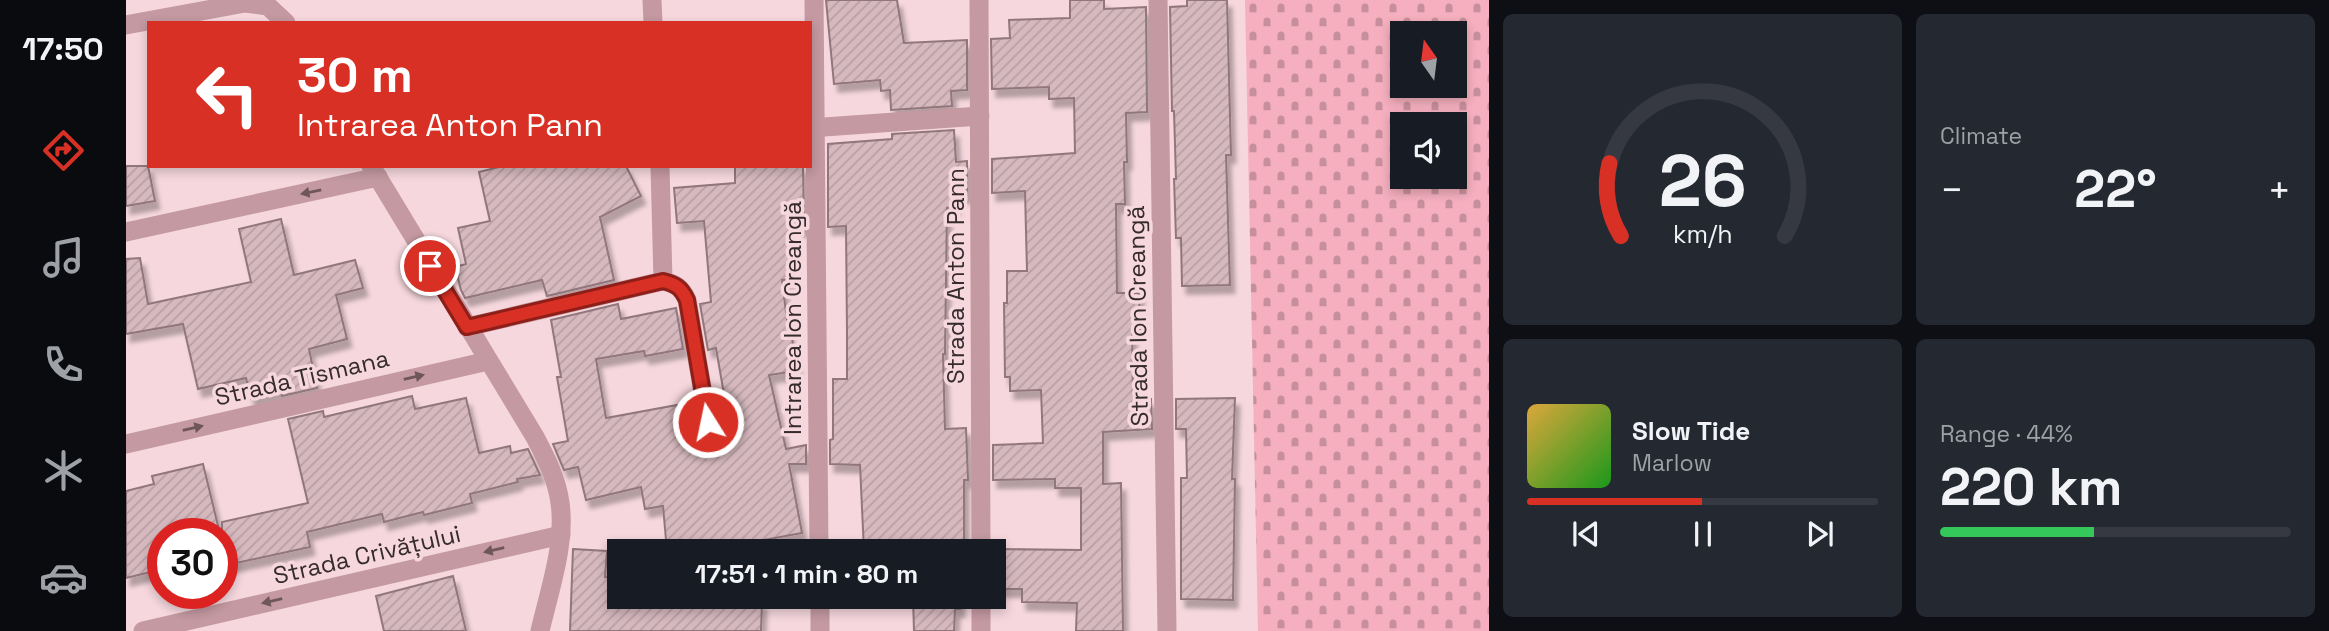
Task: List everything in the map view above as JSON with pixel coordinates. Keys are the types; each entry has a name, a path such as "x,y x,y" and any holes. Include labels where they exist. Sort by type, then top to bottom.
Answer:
{"street":[{"path":"652,0 653,21"},
{"name":"Intrarea Ion Creangă","path":"814,0 813,128 819,539"},
{"name":"Strada Anton Pann","path":"979,0 981,539"},
{"name":"Strada Ion Creangă","path":"1158,0 1167,631"},
{"path":"148,21 245,3 268,6 284,21"},
{"path":"126,25 147,21"},
{"path":"813,128 979,116"},
{"path":"660,168 663,281"},
{"path":"126,232 375,172 535,437 552,471 560,501 561,535 541,631"},
{"path":"467,327 663,281 674,284 682,289 687,300 708,422"},
{"name":"Strada Tismana","path":"126,444 488,360"},
{"name":"Strada Crivățului","path":"143,631 561,535"},
{"path":"820,609 820,631"},
{"path":"981,609 981,631"}],"green space":[{"path":"1245,0 1489,0 1489,631 1258,631"}],"building":[{"path":"826,0 897,0 904,43 967,40 967,90 951,91 952,106 891,110 890,90 881,91 880,80 834,84"},
{"path":"1070,0 1104,0 1104,9 1146,7 1147,112 1126,113 1125,204 1116,204 1117,293 1139,293 1140,329 1132,329 1133,399 1151,399 1152,429 1103,432 1103,484 1121,483 1123,631 1076,631 1077,603 1022,602 1022,589 1006,589 1006,549 1081,550 1081,488 1055,488 1055,479 993,480 993,445 1043,443 1041,390 1010,391 1010,377 1005,377 1004,303 1007,303 1007,271 1027,271 1025,191 992,193 992,159 1075,153 1074,98 1049,99 1049,87 992,89 991,39 1010,38 1009,20 1070,18"},
{"path":"1187,0 1227,0 1231,155 1226,155 1230,285 1182,286 1181,238 1176,238 1170,7 1187,6"},
{"path":"954,130 956,162 967,161 967,195 955,196 955,207 947,208 943,354 945,429 966,428 968,480 964,480 964,539 863,539 860,465 830,464 830,440 833,439 833,379 847,379 847,333 846,226 828,227 828,144 892,139 892,134"},
{"path":"126,166 147,166 155,201 126,206"},
{"path":"495,168 627,168 641,196 600,217 614,280 547,296 542,280 465,298 455,267 466,264 458,228 490,221 479,172"},
{"path":"735,168 803,168 804,228 791,229 793,279 782,280 789,337 792,337 797,371 769,375 786,449 806,445 806,464 789,464 802,533 769,539 666,539 663,506 645,509 641,487 586,500 578,467 564,470 553,444 568,441 551,320 618,304 621,319 676,308 683,349 645,356 644,351 596,359 606,418 677,405 682,440 730,429 716,348 708,350 700,304 711,302 704,221 677,223 674,188 735,183"},
{"path":"281,219 294,275 355,260 363,288 336,295 347,339 309,349 317,388 282,396 281,392 251,399 246,378 198,389 183,324 126,334 126,259 140,258 148,304 251,282 239,229"},
{"path":"412,396 415,409 466,398 479,453 510,446 511,453 528,449 540,475 517,479 518,482 470,494 472,503 424,515 423,512 384,522 382,514 307,532 310,547 238,563 238,518 308,503 288,419 323,411 324,417"},
{"path":"1235,398 1232,479 1235,479 1233,600 1181,599 1181,478 1187,478 1186,429 1176,429 1176,399"},
{"path":"203,464 216,518 147,518 147,573 126,578 126,491 154,484 152,476"},
{"path":"573,549 607,551 607,609 762,609 761,631 570,631"},
{"path":"453,576 466,631 384,631 376,596"},
{"path":"913,609 955,609 954,631 914,631"}],"route":[{"path":"430,266 467,327 663,281 674,284 682,289 687,300 708,422"}]}
